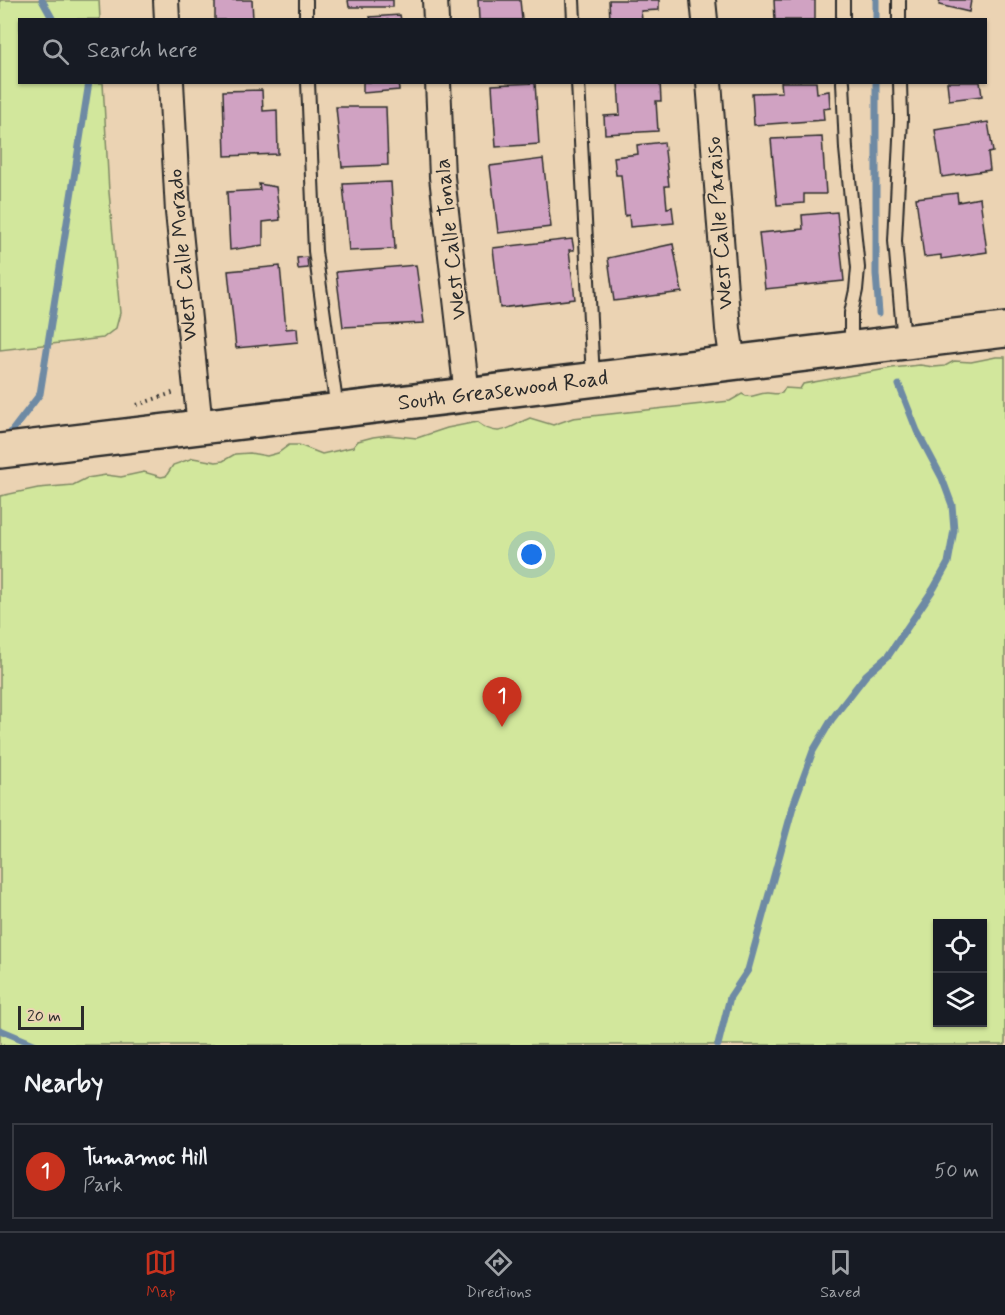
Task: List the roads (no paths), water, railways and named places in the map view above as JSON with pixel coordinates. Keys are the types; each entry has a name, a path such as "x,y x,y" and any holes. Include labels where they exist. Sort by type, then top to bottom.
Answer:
{"main road":[{"name":"South Greasewood Road","path":"0,451 1005,330"}],"street":[{"path":"166,0 167,18"},
{"path":"435,0 436,18"},
{"path":"703,0 705,18"},
{"name":"West Calle Morado","path":"171,84 178,212 200,427"},
{"name":"West Calle Tonala","path":"438,84 442,177 467,395"},
{"name":"West Calle Paraiso","path":"709,84 728,330 734,363"}],"lane":[{"path":"306,0 306,18"},
{"path":"573,0 574,18"},
{"path":"843,0 843,18"},
{"path":"899,0 899,18"},
{"path":"308,84 315,251 337,411"},
{"path":"578,84 593,380"},
{"path":"843,84 846,149 858,268 851,313 850,349"},
{"path":"900,84 901,119 895,241 904,342"}],"waterway":[{"path":"42,0 52,18"},
{"path":"876,0 876,18"},
{"path":"5,440 40,394 89,84"},
{"path":"876,84 876,274 879,313"},
{"path":"718,1045 730,997 748,970 794,803 813,751 832,719 866,675 888,656 948,563 954,530 952,505 942,478 917,431 899,385"},
{"path":"0,1030 36,1045"}],"place":[{"name":"Tumamoc Hill","path":"502,727"}]}
